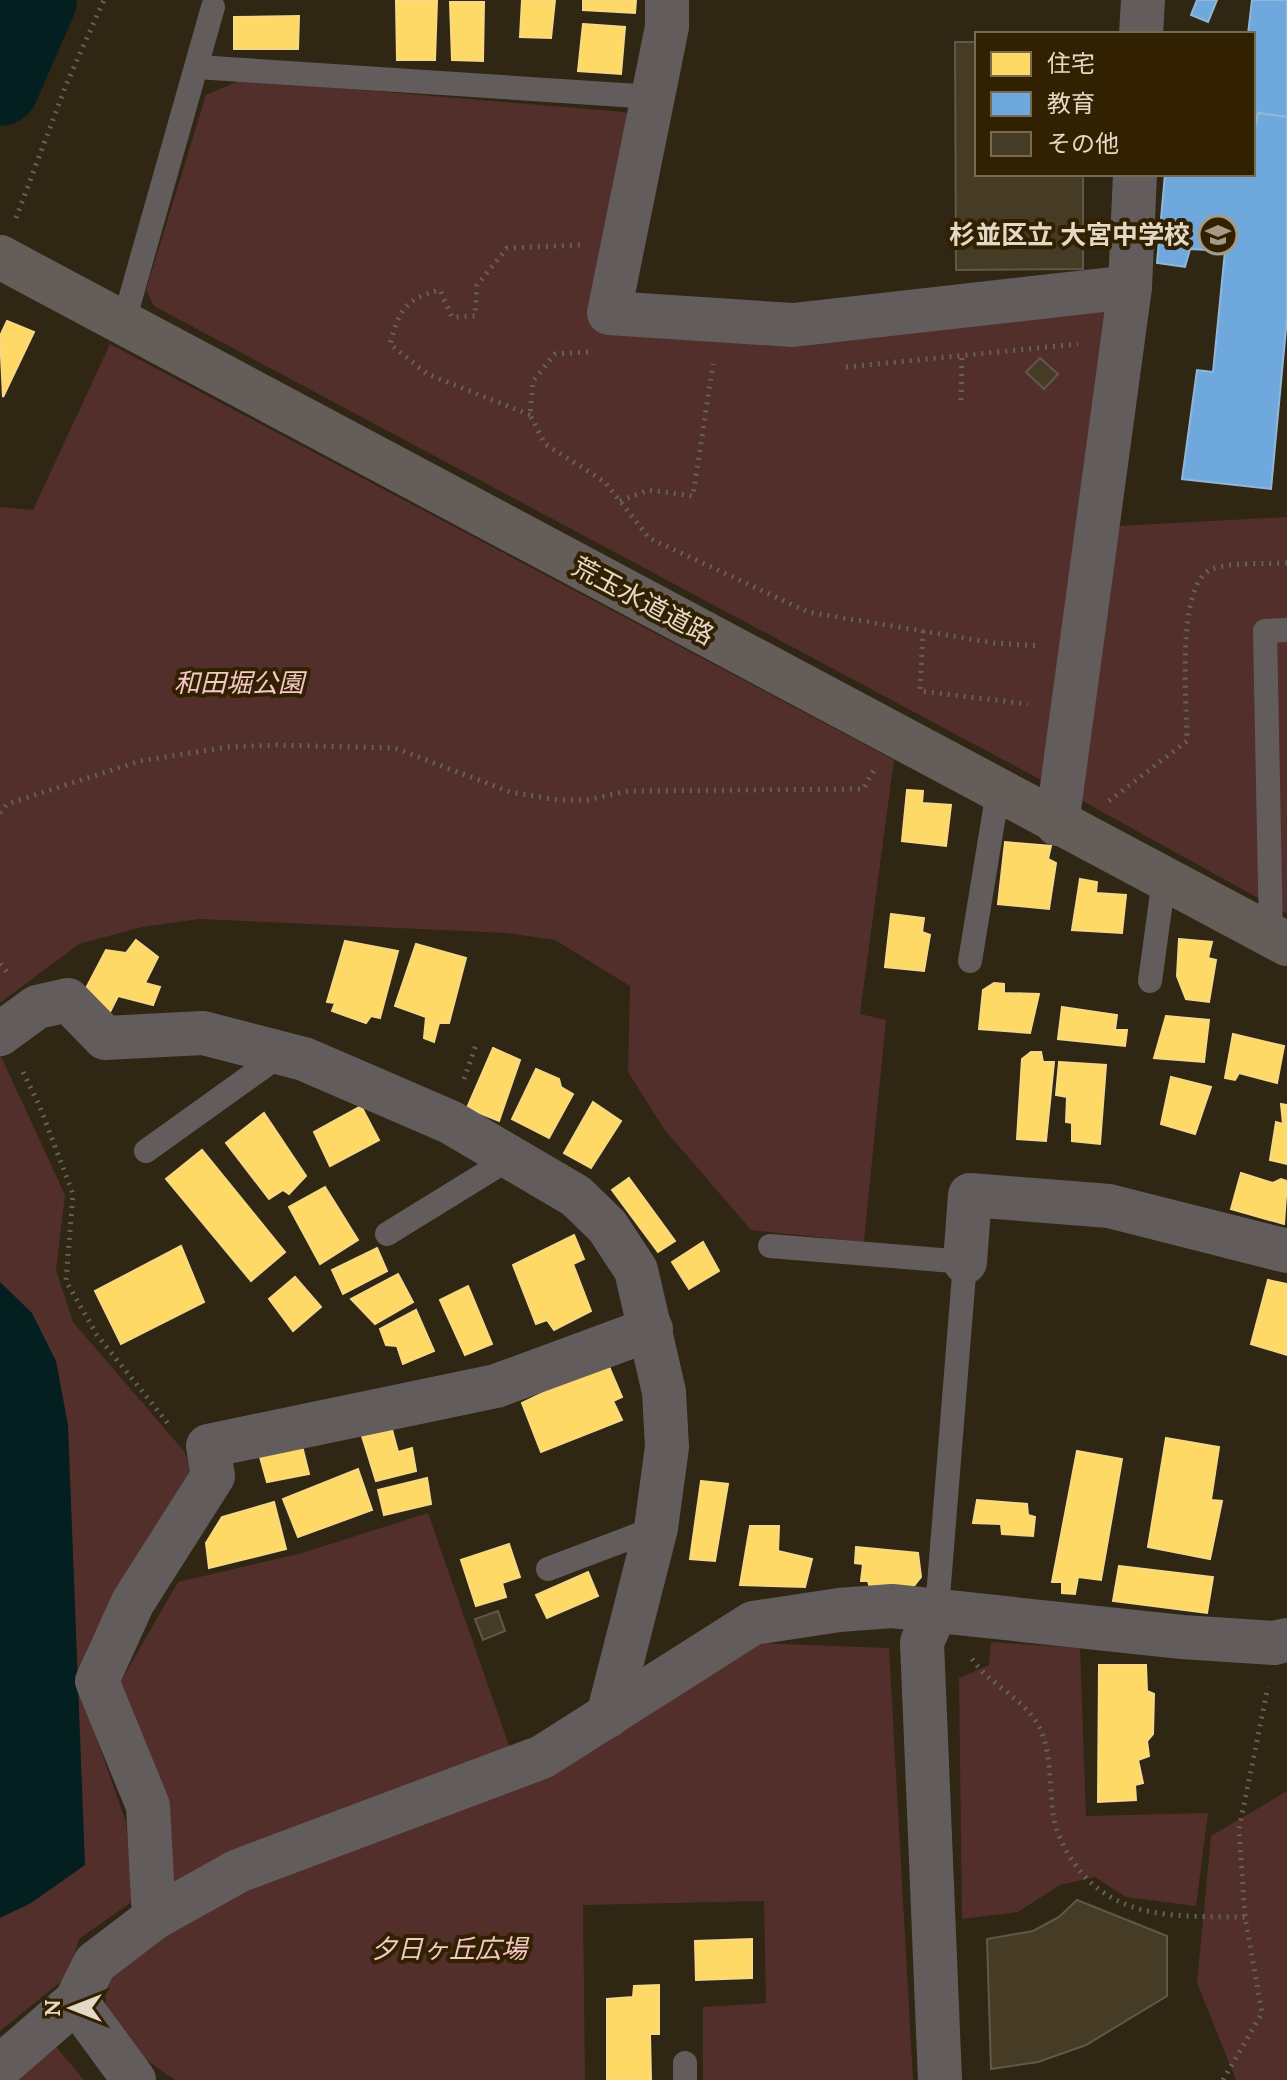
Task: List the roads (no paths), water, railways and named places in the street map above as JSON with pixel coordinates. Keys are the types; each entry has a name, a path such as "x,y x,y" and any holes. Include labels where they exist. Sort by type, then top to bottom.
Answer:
{"main road":[{"name":"荒玉水道道路","path":"1,258 1279,940"}],"street":[{"path":"667,0 667,27 609,313 793,325 1130,287"},
{"path":"1141,32 1143,0"},
{"path":"1057,824 1130,287 1135,176"},
{"path":"1,1033 37,1007 68,1000 105,1038 203,1033 283,1053 450,1122 576,1196 607,1226 636,1270 664,1392 667,1447 656,1528 608,1716"},
{"path":"965,1262 970,1195 1109,1206 1287,1251"},
{"path":"154,1918 148,1806 97,1681 133,1602 213,1476 208,1446 496,1386 651,1329"},
{"path":"0,2067 76,2001 95,1963 154,1918 238,1871 542,1757 753,1623 839,1610 892,1606 1182,1637 1281,1641"},
{"path":"937,1609 922,1642 940,2080"},
{"path":"76,2001 134,2080"}],"lane":[{"path":"124,321 213,7"},
{"path":"197,67 653,97"},
{"path":"1279,940 1278,756 1265,631 1287,630"},
{"path":"970,961 998,791"},
{"path":"1150,981 1164,879"},
{"path":"146,1151 283,1053"},
{"path":"387,1234 512,1157"},
{"path":"770,1246 965,1262 937,1609"},
{"path":"548,1569 656,1528"}],"water":[{"path":"0,1282 32,1313 56,1361 68,1425 85,1865 31,1903 0,1918"}],"waterway":[{"path":"0,87 38,0"}],"place":[{"name":"杉並区立 大宮中学校","path":"1218,235"}],"park label":[{"name":"和田堀公園","path":"239,683"},
{"name":"夕日ヶ丘広場","path":"449,1949"}]}
